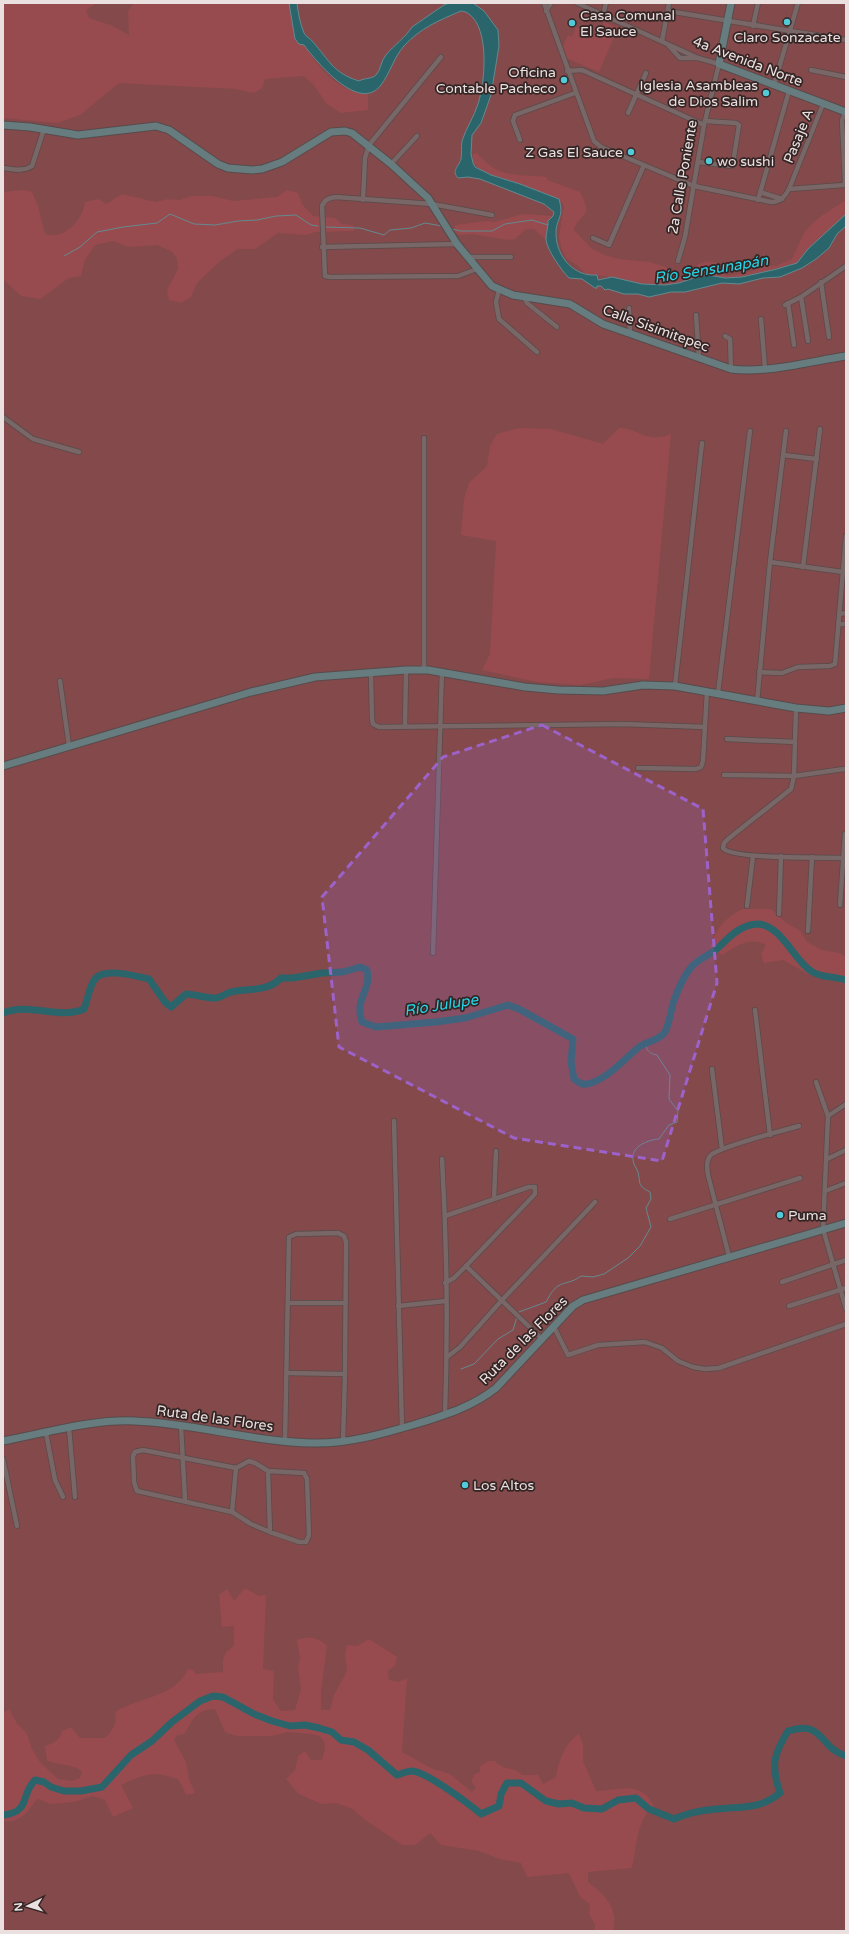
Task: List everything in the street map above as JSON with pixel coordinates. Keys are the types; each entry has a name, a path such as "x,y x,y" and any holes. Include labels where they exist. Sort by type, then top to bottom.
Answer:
{"street":[{"path":"544,3 575,93 594,141 601,146 694,186 771,202 776,202 782,199"},
{"path":"546,11 551,3"},
{"name":"4a Avenida Norte","path":"577,3 698,58 719,64 823,104 846,111"},
{"path":"603,15 606,3"},
{"path":"662,41 669,3"},
{"name":"2a Calle Poniente","path":"678,261 685,237 705,123 731,3"},
{"path":"753,26 758,3"},
{"path":"774,85 798,3"},
{"path":"668,11 726,22 846,40"},
{"path":"668,44 680,58 698,58"},
{"path":"363,200 365,158 369,145 441,57"},
{"path":"567,70 582,70 705,123 736,123 739,125 733,163 731,166 698,162"},
{"path":"811,70 846,77"},
{"path":"628,114 646,73"},
{"path":"758,200 789,91"},
{"path":"520,140 513,121 515,115 575,93"},
{"name":"Pasaje A","path":"782,199 789,189 823,104"},
{"path":"789,189 844,185 845,158 842,120 846,111"},
{"name":"Calle Sisimitepec","path":"3,125 44,129 78,135 156,126 169,130 218,164 238,169 262,169 271,167 331,132 345,131 352,133 369,145 422,192 432,204 457,244 477,270 486,280 499,290 524,297 570,304 603,324 731,369 765,369 846,356"},
{"path":"3,168 20,170 27,169 32,166 44,129"},
{"path":"391,164 417,136"},
{"path":"593,238 609,245 644,165"},
{"path":"760,192 782,199"},
{"path":"477,270 458,276 325,276 322,247 322,206 324,200 336,197 432,204 492,215"},
{"path":"322,247 457,244"},
{"path":"468,258 511,257"},
{"path":"794,345 787,304 801,297 845,266 846,273"},
{"path":"821,282 829,337"},
{"path":"499,290 496,302 499,319 537,352"},
{"path":"524,297 527,303 557,327"},
{"path":"801,297 808,341"},
{"path":"629,308 630,334"},
{"path":"696,315 699,358"},
{"path":"761,318 765,369"},
{"path":"725,336 730,339 731,369"},
{"path":"3,417 33,439 79,452"},
{"path":"803,567 820,429"},
{"path":"718,693 750,431"},
{"path":"757,702 770,562 786,431"},
{"path":"424,438 424,669"},
{"path":"675,686 702,443"},
{"path":"783,455 816,459"},
{"path":"759,672 782,673 798,667 830,666 835,664 839,614 844,589 843,572 846,536"},
{"path":"770,562 843,572"},
{"path":"839,614 846,613"},
{"path":"838,624 846,624"},
{"path":"3,766 251,692 298,680 371,672 424,669 525,687 558,690 603,691 643,685 675,686 796,708 829,711 846,708"},
{"path":"405,727 406,670"},
{"path":"433,953 439,727 442,671"},
{"path":"371,672 373,724 379,727 623,724 705,727"},
{"path":"60,681 69,746"},
{"path":"638,768 696,769 701,767 703,761 707,691"},
{"path":"796,708 794,776 791,789 728,838 724,843 723,848 726,852 753,856 845,858"},
{"path":"726,739 795,742"},
{"path":"724,775 794,776 844,769"},
{"path":"840,905 845,858 845,834"},
{"path":"747,906 753,856"},
{"path":"779,914 781,856"},
{"path":"808,931 812,857"},
{"path":"754,1010 770,1135"},
{"path":"712,1069 722,1149"},
{"path":"816,1082 828,1116 823,1229 833,1264 844,1289 846,1309"},
{"path":"828,1116 846,1104"},
{"path":"394,1121 402,1428"},
{"path":"729,1256 708,1175 708,1161 710,1156 722,1149 799,1126"},
{"path":"827,1159 846,1150"},
{"path":"494,1199 496,1151"},
{"path":"442,1159 445,1216 447,1357 445,1415"},
{"path":"670,1220 800,1178"},
{"path":"825,1191 846,1182"},
{"path":"445,1216 530,1187 536,1187 535,1194 466,1266 454,1278 446,1283"},
{"path":"447,1357 460,1347 503,1299 595,1202"},
{"name":"Ruta de las Flores","path":"3,1441 120,1420 181,1426 285,1441 313,1443 343,1441 372,1436 445,1415 474,1404 485,1398 573,1306 583,1300 729,1256 846,1223"},
{"path":"285,1441 289,1237 296,1234 338,1233 344,1236 346,1242 343,1441"},
{"path":"782,1282 846,1260"},
{"path":"466,1266 503,1299 542,1339"},
{"path":"789,1306 844,1289"},
{"path":"398,1306 446,1301"},
{"path":"288,1303 346,1303"},
{"path":"554,1327 568,1355 598,1345 645,1342 662,1348 678,1361 704,1369 734,1364 846,1324"},
{"path":"287,1373 345,1374"},
{"path":"181,1426 184,1500"},
{"path":"69,1428 74,1497"},
{"path":"46,1433 55,1480 63,1497"},
{"path":"143,1450 182,1458 236,1468 249,1461 268,1471 301,1472 306,1476 308,1539 306,1542 299,1542 270,1532 251,1524 232,1512 184,1500 141,1493 137,1491 134,1482 133,1456 135,1452 143,1450"},
{"path":"3,1459 17,1526"},
{"path":"232,1512 236,1468"},
{"path":"268,1471 270,1532"}],"highlighted area":[{"path":"542,725 703,809 717,983 662,1161 514,1138 339,1047 322,897 443,757"}],"shaded area":[{"path":"3,3 846,3 846,1931 3,1931"},
{"path":"3,3 97,3 86,10 89,18 110,25 129,35 128,11 134,3 289,3 298,31 316,62 327,75 340,85 354,91 368,93 368,110 341,113 327,104 313,84 304,76 265,79 262,88 254,93 235,89 119,83 80,115 58,123 3,118"},
{"path":"604,22 618,28 599,72 566,58 562,49 568,35 572,37 576,27 598,36"},
{"path":"477,153 493,168 509,174 547,177 547,180 580,192 586,207 586,212 576,224 574,230 592,249 619,259 650,262 671,269 679,276 684,277 694,267 705,262 715,262 727,276 753,271 761,266 776,266 792,259 804,233 810,226 821,216 846,200 846,214 804,253 797,263 742,277 697,277 679,283 665,285 644,284 605,276 587,275 578,266 566,258 561,247 559,236 564,206 559,199 481,171 473,162 473,154"},
{"path":"24,190 32,192 38,206 45,234 52,235 66,232 76,222 85,202 99,199 106,204 122,194 156,202 168,199 180,200 192,196 212,196 233,201 277,197 287,190 298,193 302,204 313,216 335,218 341,224 353,225 354,231 315,232 306,235 278,233 255,249 238,249 220,261 197,283 191,297 181,303 169,300 167,290 178,269 177,258 171,251 157,245 129,247 113,241 95,245 85,260 81,276 69,278 40,299 21,296 3,279 3,192"},
{"path":"522,214 553,216 548,221 546,240 534,229 526,229 515,239 508,240 472,234 459,235 455,232 455,225 486,221 495,222"},
{"path":"519,428 551,429 603,444 619,428 627,429 649,437 662,437 671,434 649,679 613,678 580,685 537,682 482,670 490,654 496,541 461,535 464,499 469,483 487,466 490,446 497,434"},
{"path":"742,909 771,909 784,921 800,931 807,942 822,950 839,953 846,957 846,984 836,979 823,979 810,975 783,960 764,963 761,954 766,945 760,942 743,943 722,955 710,947 722,924"},
{"path":"245,1588 259,1596 266,1595 263,1669 274,1671 273,1699 281,1711 295,1710 301,1689 298,1668 300,1658 297,1640 313,1638 327,1646 321,1691 321,1710 330,1710 334,1695 347,1671 345,1655 347,1645 357,1646 369,1639 397,1657 395,1666 388,1671 389,1680 399,1682 407,1678 402,1752 433,1769 450,1774 472,1792 476,1788 471,1781 475,1774 480,1772 480,1766 488,1761 495,1761 501,1766 515,1770 522,1775 538,1775 543,1784 556,1777 563,1753 574,1738 579,1734 583,1744 583,1761 596,1791 628,1788 636,1789 642,1792 654,1806 648,1812 640,1826 632,1868 588,1872 588,1882 600,1891 609,1902 612,1909 614,1915 613,1931 594,1931 595,1925 589,1914 590,1904 580,1897 569,1873 527,1877 521,1863 500,1859 479,1851 441,1845 430,1833 415,1845 402,1845 365,1820 353,1809 336,1803 321,1804 299,1794 286,1779 295,1770 298,1756 305,1751 311,1760 322,1760 325,1748 324,1741 319,1736 311,1734 288,1732 272,1736 237,1736 225,1732 215,1709 199,1713 184,1734 178,1735 174,1740 186,1762 189,1779 195,1793 186,1795 179,1780 156,1774 136,1778 121,1785 133,1808 113,1817 105,1800 93,1796 74,1802 50,1804 39,1799 35,1801 22,1817 13,1821 3,1821 3,1713 9,1709 16,1722 27,1734 32,1749 40,1762 58,1779 72,1781 80,1778 82,1771 77,1768 47,1760 45,1746 56,1741 62,1731 71,1727 80,1738 105,1738 114,1726 116,1719 115,1712 166,1691 182,1678 188,1669 193,1670 196,1674 223,1672 225,1654 234,1646 234,1626 222,1627 219,1595 227,1589 234,1601"}],"water":[{"path":"289,3 297,3 299,18 304,33 332,65 343,74 359,81 376,75 384,57 412,27 444,5 449,3 473,3 484,11 498,30 499,46 491,95 481,123 472,135 471,154 473,163 475,167 491,175 559,199 561,210 556,235 557,243 563,258 574,269 581,273 597,275 598,280 612,277 642,284 665,285 679,283 708,275 726,278 742,277 797,263 808,249 846,214 846,226 837,234 829,248 816,259 802,268 780,277 763,278 739,284 722,283 685,292 671,292 649,297 638,294 624,294 608,289 605,290 601,286 597,286 597,288 595,288 582,279 569,278 552,255 546,240 548,221 553,216 554,212 544,204 480,179 468,177 458,178 455,173 461,159 462,141 476,109 480,95 484,70 483,44 480,31 476,21 469,14 461,11 438,21 417,34 401,50 381,85 372,92 361,93 350,89 339,82 318,62 304,45 299,44 295,39"}],"waterway":[{"path":"64,256 80,247 97,232 157,223 170,214 194,224 215,225 276,216 296,215 311,225 318,226"},
{"path":"452,229 461,231 492,231 505,224 532,220 548,225"},
{"path":"325,227 360,228 384,235 390,230 411,228 425,223 442,226"},
{"name":"Río Julupe","path":"3,1013 23,1009 64,1013 84,1009 93,981 99,975 105,974 120,973 149,979 165,1002 171,1007 186,994 217,998 231,992 264,988 270,986 281,978 343,972 360,967 367,970 368,977 360,1006 362,1022 376,1027 436,1022 465,1018 508,1005 519,1009 573,1039 571,1062 574,1079 585,1084 594,1082 608,1074 639,1047 662,1035 668,1025 673,1003 678,990 684,977 692,966 716,949 732,935 747,926 758,924 774,930 811,971 819,975 846,980"},
{"path":"519,1312 546,1302 554,1289 560,1285 581,1276 593,1277 604,1274 628,1258 640,1246 651,1227 646,1208 651,1199 650,1192 643,1188 640,1184 638,1172 634,1164 634,1153 636,1149 644,1143 659,1139 669,1125 677,1122 678,1111 669,1099 670,1075 657,1055 649,1052 645,1044"},
{"path":"461,1369 474,1364 498,1339 513,1330 517,1317"},
{"path":"3,1815 12,1813 21,1807 30,1786 35,1780 44,1782 51,1787 64,1791 81,1791 102,1787 131,1755 152,1741 172,1722 200,1701 213,1696 223,1697 254,1714 272,1721 290,1726 305,1725 332,1732 341,1740 354,1742 368,1750 397,1775 412,1771 437,1782 481,1814 499,1806 501,1794 507,1783 521,1783 546,1801 559,1804 572,1803 584,1808 602,1809 618,1800 636,1798 649,1809 674,1819 711,1809 757,1805 780,1793 775,1775 775,1761 779,1747 788,1731 800,1728 815,1732 837,1752 846,1756"}],"place":[{"name":"Claro Sonzacate","path":"787,22"},
{"name":"Casa Comunal El Sauce","path":"572,23"},
{"name":"Oficina Contable Pacheco","path":"564,80"},
{"name":"Iglesia Asambleas de Dios Salim","path":"766,93"},
{"name":"Z Gas El Sauce","path":"631,152"},
{"name":"wo sushi","path":"709,161"},
{"name":"Puma","path":"780,1215"},
{"name":"Los Altos","path":"465,1485"}],"water label":[{"name":"Río Sensunapán","path":"711,269"}]}
